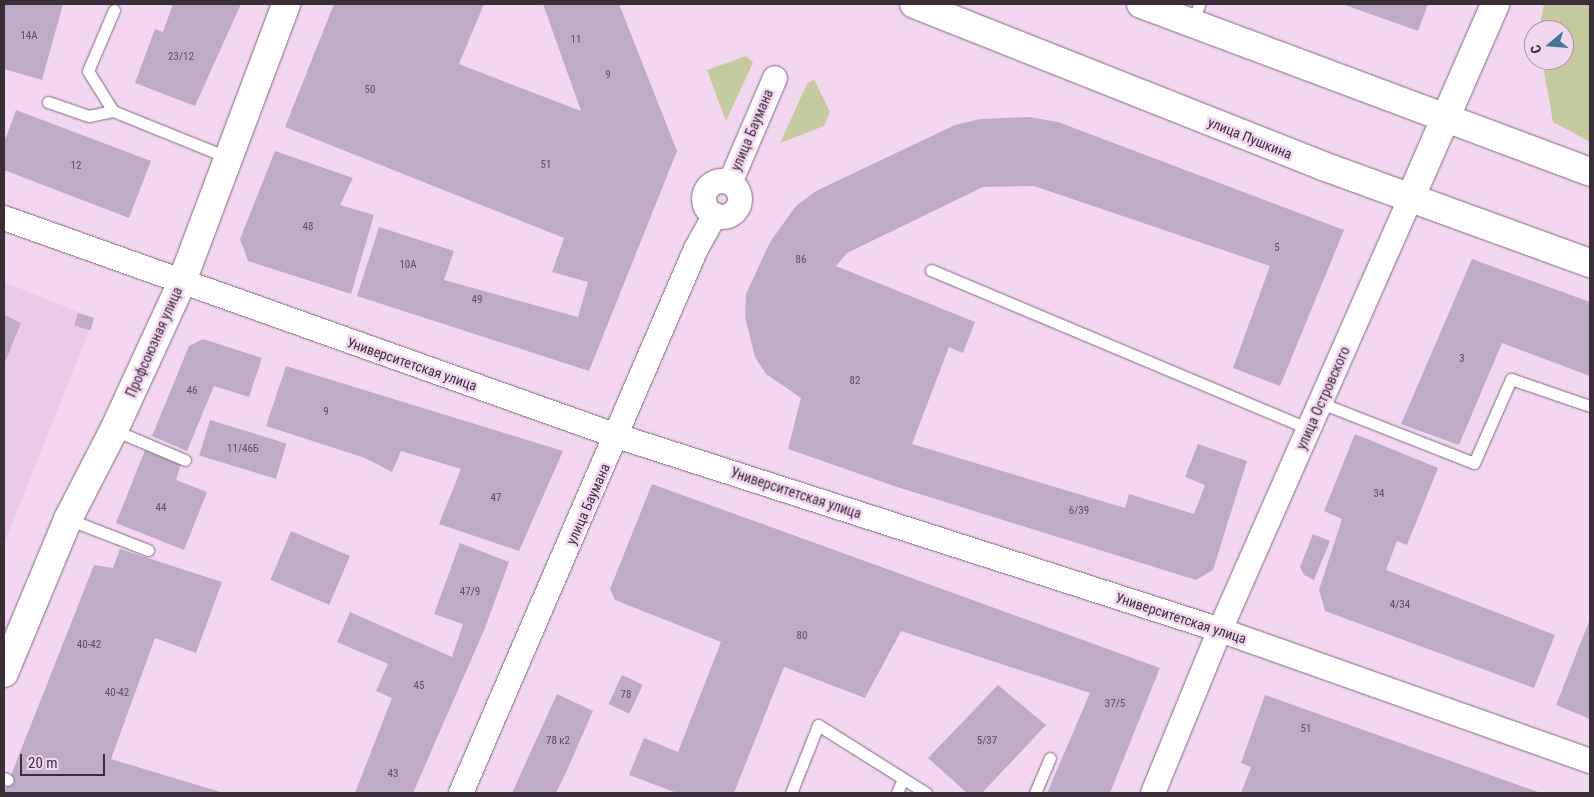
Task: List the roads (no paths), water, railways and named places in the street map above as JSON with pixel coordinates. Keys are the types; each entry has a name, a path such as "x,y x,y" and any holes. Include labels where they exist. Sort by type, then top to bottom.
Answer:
{"main road":[{"name":"Профсоюзная улица","path":"4,673 68,519 114,430 181,284 227,157 286,4"},
{"name":"улица Пушкина","path":"914,4 1410,199 1590,263"},
{"path":"1141,4 1196,13 1444,118 1590,172"},
{"name":"улица Островского","path":"1410,199 1495,4"}],"street":[{"name":"улица Баумана","path":"461,793 617,436 696,249 715,215 728,216 738,207 739,193 730,183 775,78"},
{"name":"улица Островского","path":"1153,793 1220,630 1410,199"},
{"name":"Университетская улица","path":"4,218 181,284 617,436 1220,630 1590,761"}],"lane":[{"path":"112,111 88,71 114,10"},
{"path":"48,102 88,116 112,111 227,157"},
{"path":"932,270 1309,429"},
{"path":"1321,402 1474,463 1511,379 1590,406"},
{"path":"114,430 185,460"},
{"path":"68,519 148,550"},
{"path":"791,793 818,725 881,763 902,781 926,793"},
{"path":"1035,793 1050,758"},
{"path":"897,793 902,781"}]}
